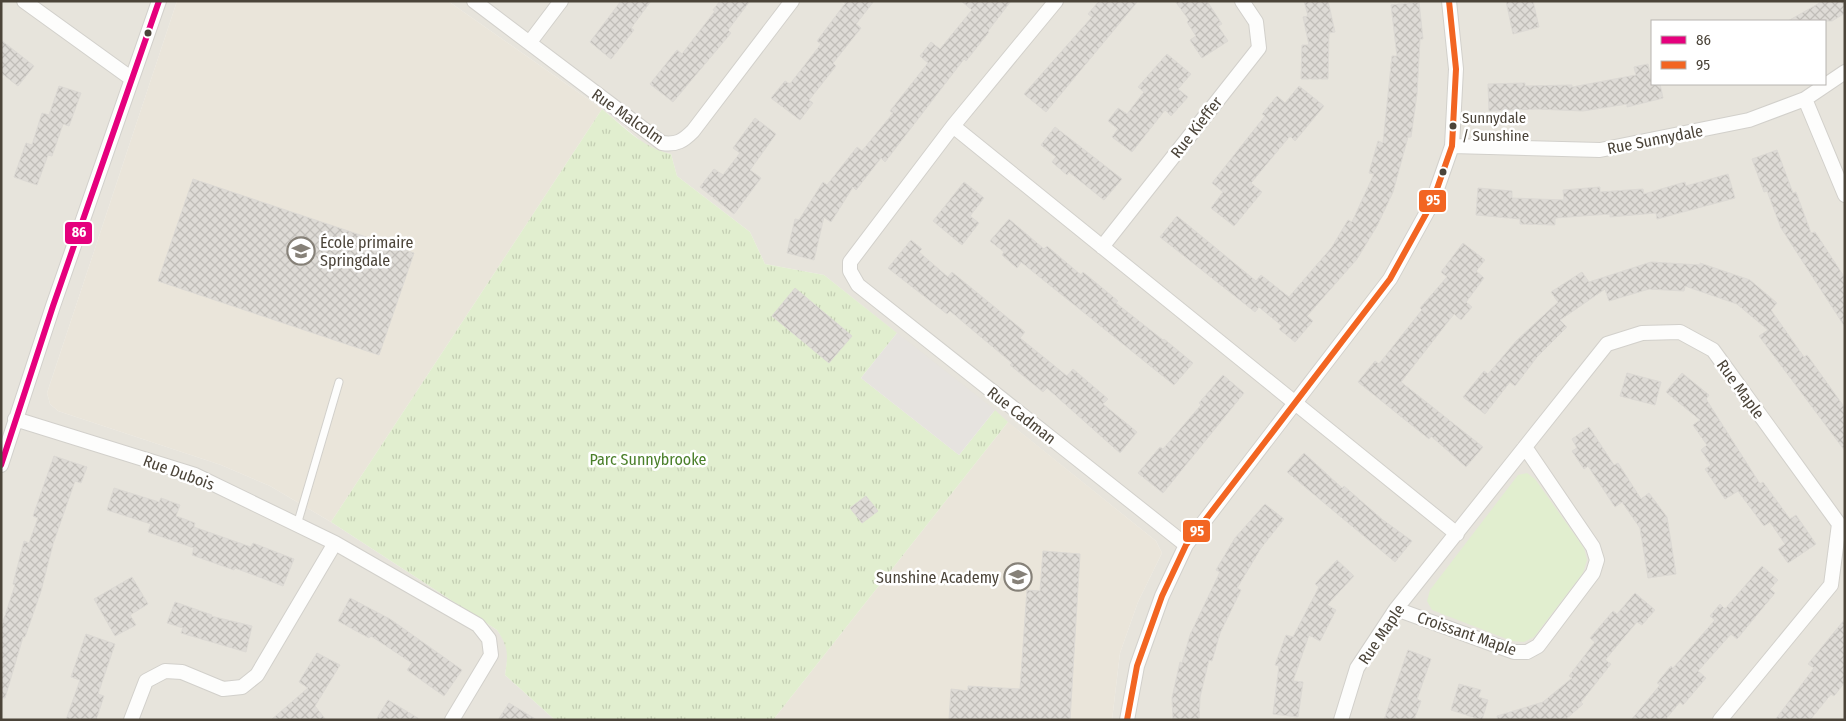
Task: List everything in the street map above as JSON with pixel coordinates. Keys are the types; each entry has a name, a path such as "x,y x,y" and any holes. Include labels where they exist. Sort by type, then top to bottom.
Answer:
{"street":[{"path":"24,1 132,79"},
{"path":"1,465 15,419 159,1"},
{"name":"Rue Malcolm","path":"474,1 662,143 673,145 682,142 693,130 792,1"},
{"path":"530,42 561,1"},
{"path":"1056,1 953,126 1457,534"},
{"name":"Rue Kieffer","path":"1102,246 1259,48 1256,22 1242,1"},
{"path":"1127,720 1137,666 1162,596 1186,545 1390,279 1432,203 1452,146 1456,69 1449,1"},
{"name":"Rue Sunnydale","path":"1826,85 1845,72"},
{"name":"Rue Sunnydale","path":"1452,146 1600,150 1749,120 1805,99 1826,85"},
{"path":"1805,99 1845,195"},
{"name":"Rue Cadman","path":"953,126 850,262 850,271 858,285 1186,545"},
{"name":"Rue Maple","path":"1341,720 1358,668 1396,609 1608,344 1642,333 1680,332 1713,350 1839,524 1831,585 1720,720"},
{"name":"Rue Dubois","path":"15,419 195,475 335,544 478,625 489,639 491,655 452,720"},
{"name":"Croissant Maple","path":"1396,609 1514,652 1526,652 1538,646 1593,573 1597,560 1593,547 1525,448"},
{"path":"131,720 146,681 165,671 182,672 223,689 242,687 257,675 335,544"}],"lane":[{"path":"298,525 339,382"}],"shaded area":[{"path":"1,1 177,1 47,393 50,404 58,411 221,465 270,486 331,522 497,630 506,643 508,655 505,675 555,720 1,720"},
{"name":"École primaire Springdale","path":"177,1 448,1 602,109 331,522 270,486 221,465 58,411 50,404 47,393"},
{"path":"448,1 1845,1 1845,720 1112,720 1120,653 1138,602 1162,553 1156,541 824,275 765,264 750,232 677,176 671,154 655,151 602,109"},
{"path":"897,333 995,410 959,455 861,378"},
{"name":"Sunshine Academy","path":"1008,422 1156,541 1162,553 1138,602 1120,653 1112,720 773,720"}],"green space":[{"name":"Parc Sunnybrooke","path":"602,109 643,142 671,154 677,176 750,232 765,264 824,275 897,333 861,378 959,455 995,410 1008,422 773,720 555,720 505,675 507,651 497,630 331,522"},
{"path":"1527,473 1535,479 1584,548 1587,560 1583,573 1534,637 1524,642 1512,641 1432,610 1427,601 1430,590 1518,475"}],"building":[{"path":"621,1 651,1 631,28 634,30 611,59 590,42"},
{"path":"720,1 750,1 728,30 731,33 673,102 650,84 677,50 682,54 715,11 713,10"},
{"path":"847,1 874,1 856,24 861,28 833,63 836,66 809,100 813,103 800,120 771,98 785,81 790,84 821,44 817,41"},
{"path":"961,1 1011,1 989,32 966,61 964,59 885,162 881,158 856,190 853,187 831,222 824,217 814,260 787,253 795,219 799,220 823,182 827,185 857,147 862,151 893,113 890,111 928,63 920,56 931,42 940,49 972,10"},
{"path":"1099,1 1138,1 1046,112 1024,94 1092,17 1088,14"},
{"path":"1175,1 1207,1 1222,24 1218,26 1228,41 1202,58 1190,40 1196,36 1187,22 1189,20"},
{"path":"1304,1 1328,1 1335,32 1329,33 1328,79 1301,79 1302,45 1309,45 1303,17 1308,16"},
{"path":"1506,1 1533,1 1539,27 1513,34"},
{"path":"1823,1 1845,1 1845,13 1832,21 1790,20"},
{"path":"1419,2 1423,39 1420,39 1417,94 1411,137 1408,137 1393,192 1377,226 1357,259 1307,316 1313,321 1295,342 1279,329 1282,326 1259,307 1255,312 1160,237 1177,216 1256,281 1261,275 1289,297 1332,247 1348,220 1352,222 1374,174 1369,173 1378,141 1383,143 1392,56 1397,56 1391,5"},
{"path":"1,40 34,66 18,86 1,73"},
{"path":"1167,54 1191,74 1178,89 1188,97 1171,116 1165,110 1132,152 1112,137 1118,129 1108,121 1118,108 1127,114 1144,92 1138,87"},
{"path":"1648,64 1651,85 1660,85 1663,98 1627,107 1627,104 1583,111 1537,109 1489,111 1488,84 1525,83 1525,86 1572,85 1572,87 1636,75 1634,67"},
{"path":"59,86 81,93 69,126 63,124 52,156 48,155 37,185 14,177 26,143 32,145 42,113 49,115"},
{"path":"1299,86 1324,106 1295,141 1290,136 1251,183 1262,192 1234,226 1211,208 1223,192 1212,183 1265,116 1262,114 1277,96 1285,103"},
{"path":"755,118 776,134 750,170 761,178 734,214 700,187 714,169 723,175 740,153 733,148"},
{"path":"1055,127 1122,179 1104,200 1069,172 1067,175 1052,162 1056,157 1041,145"},
{"path":"1777,150 1793,193 1796,192 1811,233 1815,232 1845,278 1845,327 1781,228 1767,191 1764,192 1752,159"},
{"path":"1728,174 1735,198 1657,219 1656,213 1610,217 1610,214 1555,218 1555,225 1520,224 1520,219 1476,215 1478,188 1512,191 1512,198 1564,200 1563,190 1600,187 1600,192 1643,189 1644,194 1685,182 1686,186"},
{"path":"193,179 414,253 379,355 158,281"},
{"path":"964,182 984,198 970,216 979,223 962,245 933,221"},
{"path":"1009,219 1044,249 1047,246 1081,275 1083,272 1118,301 1116,303 1193,363 1174,385 1021,262 1017,268 1002,255 1004,252 990,241"},
{"path":"911,240 922,249 919,252 948,277 952,272 1025,332 1020,338 1067,376 1073,369 1108,399 1103,404 1137,432 1120,453 1047,388 1043,392 1010,365 1012,363 950,311 947,314 888,268"},
{"path":"1463,243 1485,260 1476,271 1484,278 1466,302 1472,307 1461,320 1454,314 1401,382 1483,447 1466,467 1431,436 1429,439 1358,382 1375,361 1379,364 1422,310 1420,308 1447,277 1441,272"},
{"path":"1651,262 1700,265 1700,263 1750,280 1777,303 1771,310 1804,357 1807,355 1845,408 1845,451 1759,336 1768,330 1737,304 1685,286 1684,291 1649,289 1609,301 1605,289 1560,320 1567,327 1537,357 1515,386 1510,382 1485,414 1463,397 1484,371 1488,374 1517,340 1558,302 1551,292 1582,272 1589,282"},
{"path":"795,288 852,336 829,363 772,316"},
{"path":"1627,373 1661,382 1655,405 1620,396"},
{"path":"1682,373 1709,395 1706,399 1760,484 1763,482 1790,519 1796,515 1816,544 1788,563 1778,549 1785,544 1770,522 1764,526 1738,491 1725,499 1705,469 1711,465 1701,450 1707,445 1693,425 1700,420 1666,392"},
{"path":"1223,375 1244,393 1163,493 1138,473 1160,447 1163,449 1201,405 1199,403"},
{"path":"1589,427 1614,465 1618,463 1641,499 1649,493 1667,517 1676,574 1648,578 1640,528 1622,502 1615,507 1588,466 1584,469 1572,451 1577,448 1572,439"},
{"path":"1304,453 1342,488 1344,486 1383,520 1412,541 1395,562 1287,472"},
{"path":"54,456 87,467 81,483 75,481 53,544 41,591 25,637 23,637 5,698 1,698 1,628 15,585 13,584 24,541 29,543 38,518 33,516"},
{"path":"114,488 159,502 161,498 180,505 176,516 195,523 194,527 251,547 253,543 294,559 283,586 235,568 234,570 192,555 194,548 148,532 151,524 107,510"},
{"path":"866,496 878,511 862,523 850,508"},
{"path":"1265,504 1284,519 1261,548 1237,588 1241,590 1220,633 1212,661 1209,660 1200,697 1199,720 1173,720 1172,698 1180,662 1182,663 1190,635 1220,572 1216,570 1235,538"},
{"path":"1043,551 1080,554 1070,720 949,720 951,689 968,691 968,686 1020,689 1027,590 1040,591"},
{"path":"1337,560 1354,576 1327,605 1336,610 1320,641 1309,635 1293,681 1303,682 1298,717 1273,714 1279,666 1275,665 1286,635 1293,637 1319,587 1315,584"},
{"path":"1762,566 1778,580 1770,589 1775,593 1737,639 1731,634 1698,671 1706,678 1683,705 1680,702 1665,720 1631,720 1660,685 1657,683 1671,666 1673,668 1715,620 1710,616 1720,604 1725,609"},
{"path":"132,577 148,604 130,615 136,625 115,636 94,599"},
{"path":"1635,593 1655,610 1642,625 1637,622 1605,660 1611,664 1581,702 1583,704 1565,720 1498,720 1497,716 1543,702 1572,678 1569,676 1595,642 1590,638 1613,611 1617,614"},
{"path":"350,598 390,619 462,670 444,696 407,670 412,663 371,636 369,638 338,621"},
{"path":"175,602 211,616 252,626 246,652 181,633 183,628 167,623"},
{"path":"1845,619 1845,682 1834,696 1831,694 1810,720 1775,720 1814,668 1808,664"},
{"path":"86,634 115,644 98,694 104,696 96,720 66,720 80,680 71,677"},
{"path":"1408,650 1431,659 1417,699 1421,701 1414,720 1384,720"},
{"path":"317,653 340,665 315,706 326,720 271,720 308,688 299,682"},
{"path":"1459,684 1481,690 1478,697 1488,700 1482,720 1451,710"},
{"path":"388,700 421,720 376,720"},
{"path":"509,703 537,720 498,720"}],"transit line":[{"name":"86","path":"1,465 53,306 159,1"},
{"name":"95","path":"1127,720 1137,666 1162,596 1186,545 1390,279 1432,203 1452,146 1456,69 1449,1"}],"place":[{"name":"Sunnydale / Sunshine","path":"1453,126"},
{"name":"École primaire Springdale","path":"301,251"},
{"name":"Sunshine Academy","path":"1018,577"}]}
